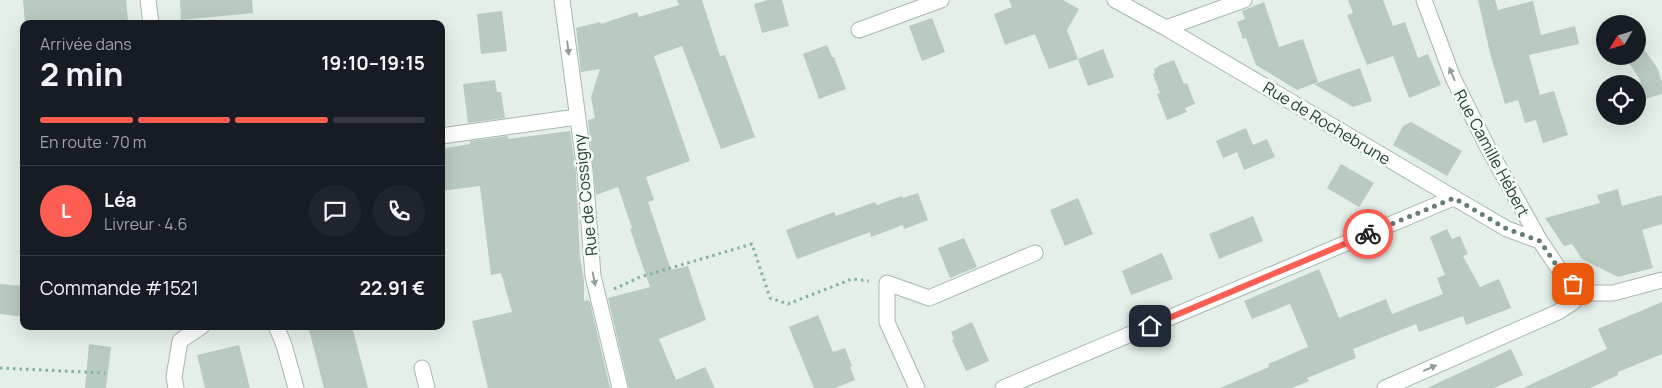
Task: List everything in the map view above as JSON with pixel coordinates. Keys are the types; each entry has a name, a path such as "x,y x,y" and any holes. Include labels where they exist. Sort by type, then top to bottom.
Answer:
{"street":[{"path":"148,0 150,20"},
{"name":"Rue de Cossigny","path":"562,0 586,171 593,276 620,388"},
{"path":"859,30 941,0"},
{"name":"Rue de Rochebrune","path":"1114,0 1166,28 1507,229 1540,241"},
{"path":"1166,28 1244,0"},
{"name":"Rue Camille Hébert","path":"1424,0 1438,41 1467,108 1511,191 1540,241 1563,275 1582,293"},
{"path":"445,135 577,117"},
{"path":"1003,388 1454,198"},
{"path":"917,388 887,322 887,283 929,298 1035,253"},
{"path":"1385,388 1558,312 1572,303 1582,293 1613,293 1662,280"},
{"path":"176,388 174,377 180,340 196,330"},
{"path":"278,330 284,345 296,388"},
{"path":"422,368 428,388"}],"path":[{"path":"598,295 640,277 752,244 770,298 788,304 852,279 887,283"},
{"path":"0,368 105,373"}],"building":[{"path":"23,0 126,0 128,20 25,20"},
{"path":"180,0 252,0 253,13 181,20"},
{"path":"677,0 702,0 720,56 725,55 755,137 721,149 682,46 654,56 690,161 646,177 654,200 648,202 671,270 688,266 706,320 659,339 676,380 705,367 715,388 629,388 608,298 650,287 618,187 596,195 588,120 595,118 591,97 600,69 581,72 576,28 600,22 601,24 637,12 639,17 679,5"},
{"path":"768,0 782,0 789,26 762,33 754,4"},
{"path":"1009,0 1063,0 1079,9 1067,30 1078,59 1049,69 1035,34 1005,45 994,14 1012,7"},
{"path":"1348,0 1383,0 1393,26 1405,22 1418,58 1428,54 1441,85 1409,98 1393,56 1367,65 1347,15 1353,13"},
{"path":"1478,0 1495,0 1498,10 1533,1 1541,35 1575,26 1579,44 1529,55 1540,95 1554,91 1568,135 1543,143 1536,120 1525,123 1518,100 1505,104 1490,53"},
{"path":"1264,2 1279,47 1303,39 1318,82 1297,90 1256,65 1246,38 1243,39 1237,22 1245,19 1242,11"},
{"path":"502,11 507,51 481,54 477,14"},
{"path":"932,18 945,52 922,61 909,26"},
{"path":"827,45 832,57 834,57 846,89 819,99 803,54"},
{"path":"1103,49 1114,77 1088,86 1078,59"},
{"path":"1646,52 1658,69 1662,83 1662,94 1646,99 1646,75 1637,75 1630,65 1646,65"},
{"path":"1174,60 1184,84 1187,83 1195,104 1185,108 1187,112 1167,120 1157,94 1160,93 1153,74 1155,73 1154,69 1158,66"},
{"path":"1360,68 1372,101 1353,107 1314,84"},
{"path":"495,80 497,92 501,92 505,118 468,123 463,84"},
{"path":"1411,122 1462,151 1447,176 1393,145 1403,126"},
{"path":"1246,128 1253,145 1267,139 1275,157 1244,170 1237,152 1223,158 1216,141"},
{"path":"570,131 576,172 584,301 588,300 590,302 610,388 488,388 472,321 512,312 501,273 491,275 480,186 445,190 445,148 470,144 470,141 508,136 508,139"},
{"path":"1341,164 1374,183 1359,207 1327,188"},
{"path":"1618,189 1622,206 1662,195 1662,224 1642,230 1653,268 1618,277 1582,259 1572,244 1564,246 1545,218 1600,203 1597,195"},
{"path":"918,193 928,220 904,229 903,225 871,237 870,232 797,259 786,230 834,212 836,216 875,202 877,205 902,196 903,198"},
{"path":"1078,198 1093,234 1065,246 1050,210"},
{"path":"1253,216 1263,241 1219,259 1209,234"},
{"path":"1447,229 1452,239 1460,236 1468,254 1463,256 1480,287 1499,279 1511,308 1466,325 1463,316 1419,332 1416,324 1353,349 1356,358 1307,378 1309,381 1292,388 1220,388 1269,367 1268,364 1308,347 1290,304 1252,319 1244,301 1319,269 1339,318 1386,299 1392,314 1443,294 1437,278 1445,275 1430,237"},
{"path":"964,238 977,267 950,278 938,248"},
{"path":"1162,253 1173,279 1131,295 1122,271"},
{"path":"0,284 20,286 20,316 0,314"},
{"path":"1662,302 1662,354 1618,372 1618,375 1590,388 1523,388 1607,349 1598,329"},
{"path":"818,315 833,352 845,348 852,366 850,367 855,380 835,388 814,388 789,327"},
{"path":"972,322 989,361 966,371 952,340 954,339 951,332"},
{"path":"309,330 353,330 368,388 324,388"},
{"path":"89,344 111,347 106,388 85,388"},
{"path":"239,345 250,388 205,388 197,355"},
{"path":"1511,349 1523,375 1494,388 1427,388"}],"way so far":[{"path":"1368,234 1454,198 1507,229 1540,241 1563,275 1573,284"}],"route":[{"path":"1150,326 1368,234"}]}
